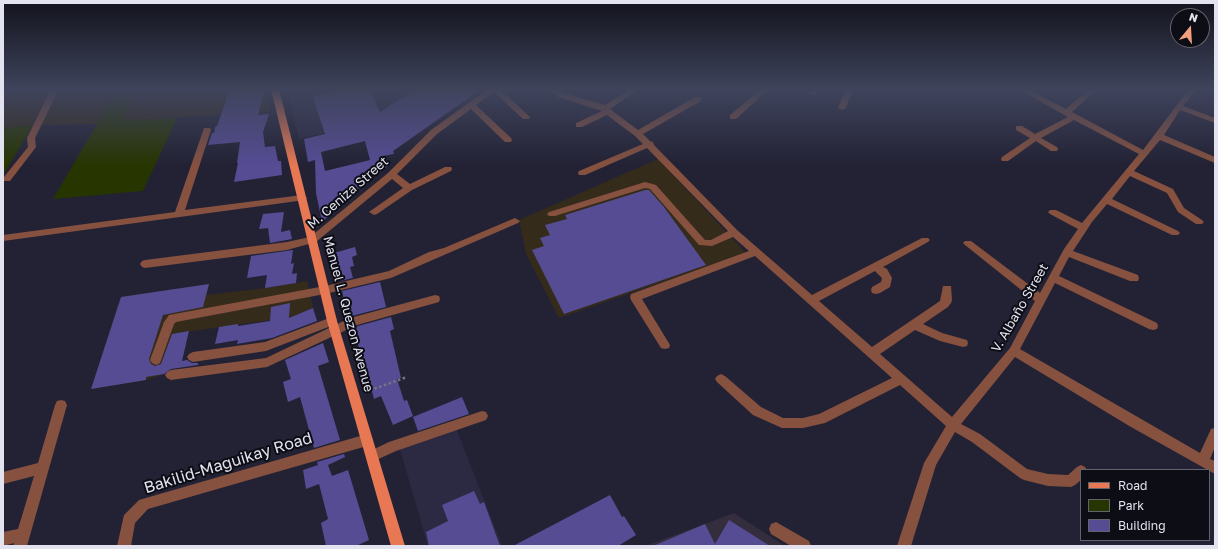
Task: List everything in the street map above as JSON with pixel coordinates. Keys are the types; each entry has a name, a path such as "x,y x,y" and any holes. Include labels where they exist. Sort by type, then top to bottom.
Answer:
{"main road":[{"name":"Manuel L. Quezon Avenue","path":"281,115 333,325 398,546"}],"street":[{"path":"7,178 32,147 31,138 42,115"},
{"name":"M. Ceniza Street","path":"145,264 287,246 313,240 391,175 434,132 457,115"},
{"path":"482,115 508,140"},
{"path":"579,125 598,115"},
{"path":"612,115 650,144 734,232 953,425 976,438 1024,474 1048,480 1071,481 1080,472"},
{"path":"638,134 671,115"},
{"path":"1005,158 1070,115"},
{"path":"1072,115 1143,153"},
{"name":"V. Albaño Street","path":"904,546 930,463 953,425 1014,351 1067,252 1084,228 1143,153 1159,136 1173,115"},
{"path":"1198,115 1215,121"},
{"path":"1019,128 1054,149"},
{"path":"179,215 208,130"},
{"path":"1159,136 1215,160"},
{"path":"582,173 650,144"},
{"path":"374,212 409,188 448,169"},
{"path":"1129,172 1170,192 1181,210 1199,222"},
{"path":"391,175 409,188"},
{"path":"552,214 645,185 653,187 702,243 712,243 734,232"},
{"path":"3,238 302,198"},
{"path":"1106,200 1175,233"},
{"path":"1053,212 1084,228"},
{"path":"156,360 168,322 173,318 324,290 391,274 432,255 447,251 515,221"},
{"path":"812,300 925,240"},
{"path":"968,243 1042,301"},
{"path":"665,345 635,297 756,252"},
{"path":"1067,252 1134,278"},
{"path":"874,266 883,272 887,278 886,284 876,290"},
{"path":"1053,278 1153,326"},
{"path":"872,353 944,304 947,300 947,289"},
{"path":"193,357 266,346 333,325 354,321 435,299"},
{"path":"913,324 940,337 963,343"},
{"path":"171,376 267,362 333,325"},
{"path":"1014,351 1215,468"},
{"path":"721,379 756,411 782,423 803,423 821,418 901,379"},
{"path":"3,539 22,540 61,405"},
{"path":"372,456 392,446 482,416"},
{"path":"1203,461 1215,433"},
{"name":"Bakilid-Maguikay Road","path":"124,546 129,520 144,504 367,440"},
{"path":"3,478 42,468"},
{"path":"776,529 804,546"}],"path":[{"path":"354,395 407,377"}],"shaded area":[{"path":"3,115 102,115 97,124 33,125 3,128"},
{"path":"121,115 217,115 123,121"},
{"path":"293,115 446,115 395,150 382,120 299,139"},
{"path":"658,159 746,253 559,318 526,254 519,220"},
{"path":"307,281 313,308 292,317 172,334 161,375 146,380 91,389 121,297 209,284 207,295"},
{"path":"456,428 502,546 428,546 400,449"},
{"path":"734,513 785,546 645,546"}],"green space":[{"path":"102,115 126,115 123,121 177,118 143,191 53,199"},
{"path":"33,125 3,175 3,128"}],"building":[{"path":"221,115 269,115 263,132 265,147 275,146 278,161 281,161 282,175 234,182 240,142 208,145 212,133 214,133 215,127 217,126"},
{"path":"319,115 445,115 393,151 394,154 383,156 391,164 367,181 322,222 316,193 315,160 308,162 304,139 325,134","holes":["365,141 370,160 325,171 321,152"]},
{"path":"649,190 664,207 706,265 564,314 532,250 544,246 540,238 550,235 545,225 567,219 565,215"},
{"path":"284,212 281,232 290,230 292,239 270,243 268,228 259,229 263,214"},
{"path":"355,247 357,255 352,257 354,266 350,267 353,278 340,281 334,253"},
{"path":"293,250 291,264 294,263 292,274 297,273 296,283 265,288 267,275 247,278 251,256"},
{"path":"380,282 386,307 348,317 342,291"},
{"path":"209,284 203,307 163,315 149,359 151,364 155,366 161,364 172,334 189,331 182,361 187,360 192,363 198,363 198,365 171,369 164,374 146,377 146,380 91,389 121,297"},
{"path":"290,303 289,318 313,308 317,321 272,338 237,344 238,340 215,344 219,327 238,324 238,326 270,321 271,307"},
{"path":"391,317 394,329 390,331 401,378 397,379 404,401 407,400 413,416 393,425 381,396 374,399 367,372 365,373 362,364 355,329 358,326"},
{"path":"323,343 329,362 318,366 340,440 314,448 300,397 288,402 283,382 291,379 285,360"},
{"path":"462,397 469,414 418,431 413,417"},
{"path":"344,454 345,457 328,465 332,476 348,470 369,540 356,546 326,546 321,523 328,519 319,484 306,489 303,470 318,465 317,462"},
{"path":"474,491 480,504 484,502 500,546 429,546 426,532 448,521 442,505"},
{"path":"610,495 622,517 624,516 636,535 618,546 513,546"},
{"path":"729,520 770,546 653,546 705,524 715,544"}]}
